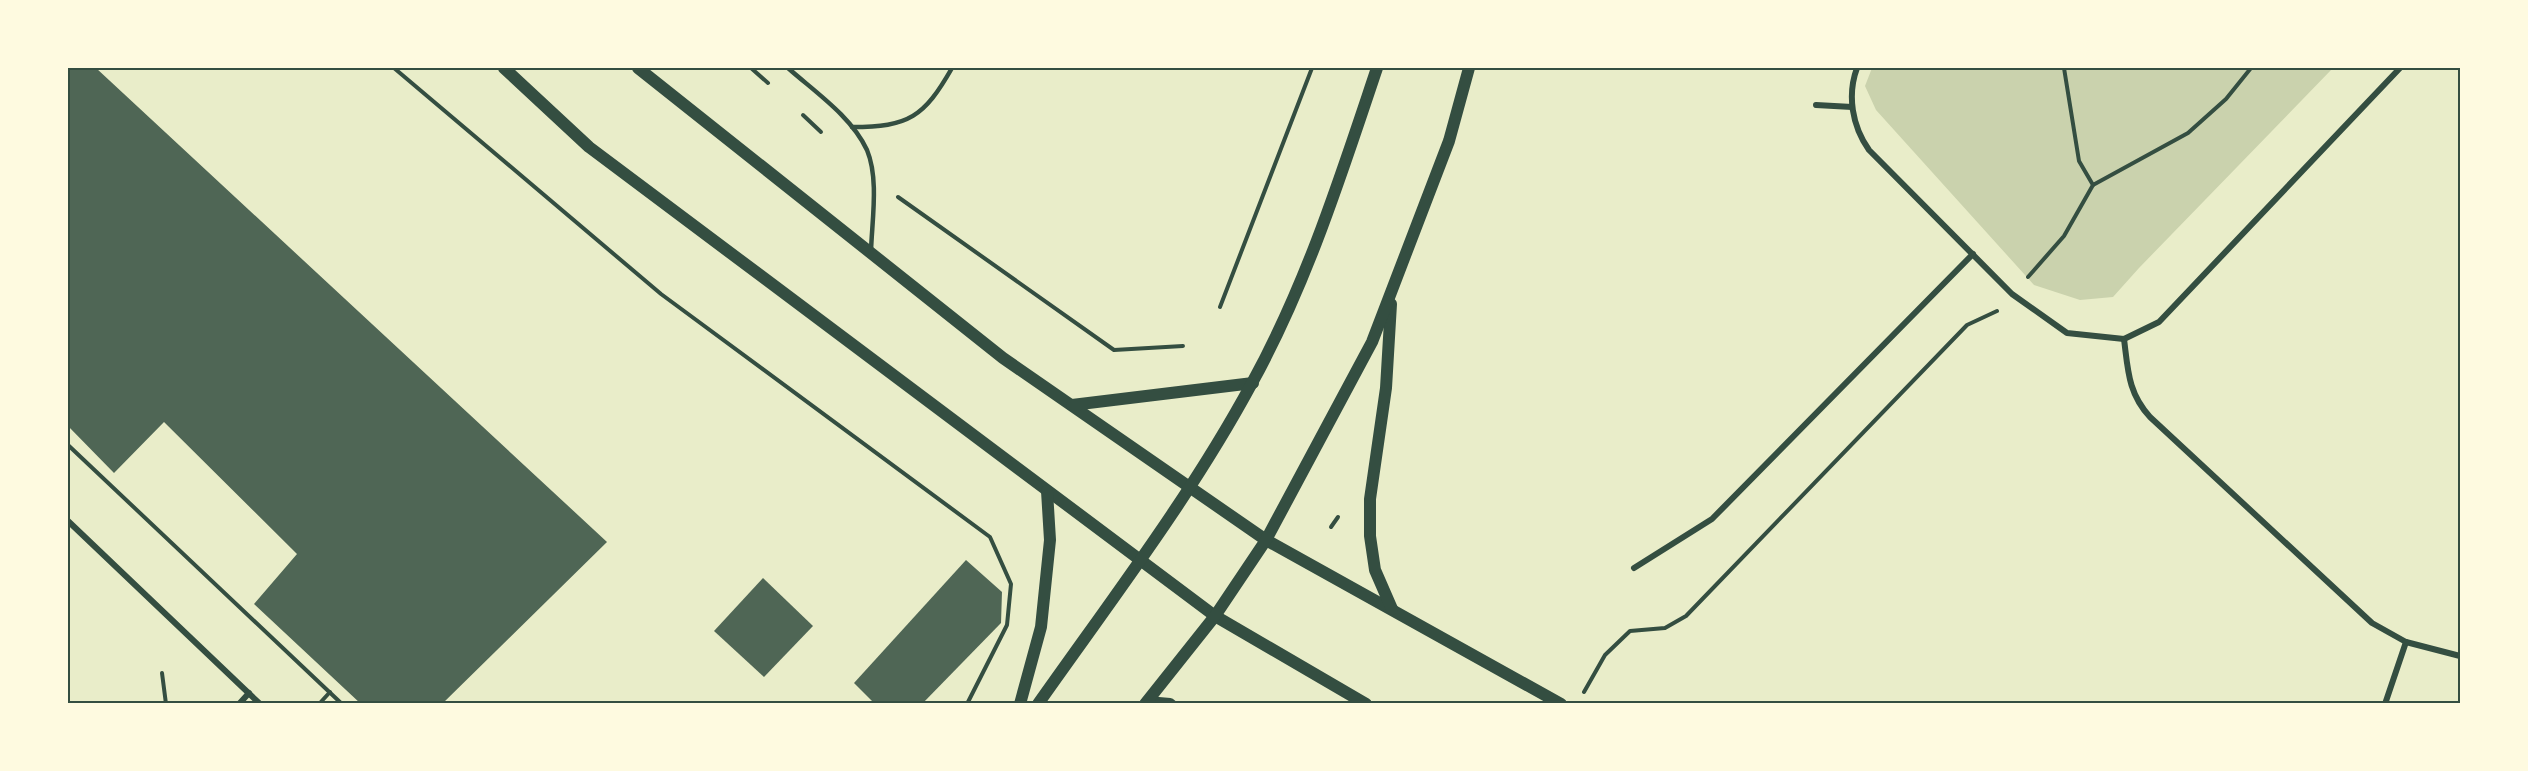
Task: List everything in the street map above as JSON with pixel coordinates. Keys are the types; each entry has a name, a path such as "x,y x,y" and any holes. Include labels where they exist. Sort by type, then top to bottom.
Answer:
{"main road":[{"path":"504,68 589,147 1215,616 1366,704"},
{"path":"638,68 1003,357 1266,540 1561,704"},
{"path":"1038,704 1190,486 1252,383 1316,248 1377,68"},
{"path":"1146,703 1215,616 1266,540 1372,342 1449,141 1469,68"},
{"path":"1391,291 1386,388 1370,499 1370,536 1375,570 1392,609"},
{"path":"1072,405 1252,383"},
{"path":"1020,704 1041,627 1050,540 1047,491"},
{"path":"1146,703 1170,704"}],"street":[{"path":"1857,68 1853,78 1852,107 1861,139 1869,150 2012,294 2067,333 2124,339 2159,322 2400,68"},
{"path":"1816,105 1852,107"},
{"path":"1634,568 1712,519 1973,254"},
{"path":"2124,339 2131,386 2137,403 2372,622 2406,642 2460,656"},
{"path":"68,520 260,704"},
{"path":"2385,704 2406,642"},
{"path":"238,704 249,693"}],"lane":[{"path":"788,68 852,127 867,151 873,180 871,253"},
{"path":"852,127 888,127 913,116 935,98 952,68"}],"path":[{"path":"394,68 661,294 990,537 1011,584 1007,625 967,704"},
{"path":"751,68 769,84"},
{"path":"1220,307 1312,68"},
{"path":"2064,68 2079,161 2093,185"},
{"path":"1582,694 1605,655 1630,631 1665,628 1686,616 1967,325 2001,309 2064,236 2093,185 2188,133 2226,99 2251,68"},
{"path":"795,108 830,140"},
{"path":"873,180 1114,350 1183,346"},
{"path":"68,445 342,704"},
{"path":"1331,528 1338,517"},
{"path":"162,673 166,704"},
{"path":"319,704 330,692"}],"green space":[{"path":"1872,68 2333,68 2113,297 2080,300 2034,285 1876,110 1865,86"}],"building":[{"path":"68,68 96,68 607,542 442,704 361,704 254,604 297,554 164,422 114,473 68,426"},
{"path":"966,560 1002,592 1001,623 922,704 875,704 854,683"},
{"path":"763,578 813,626 764,677 714,631"}]}
